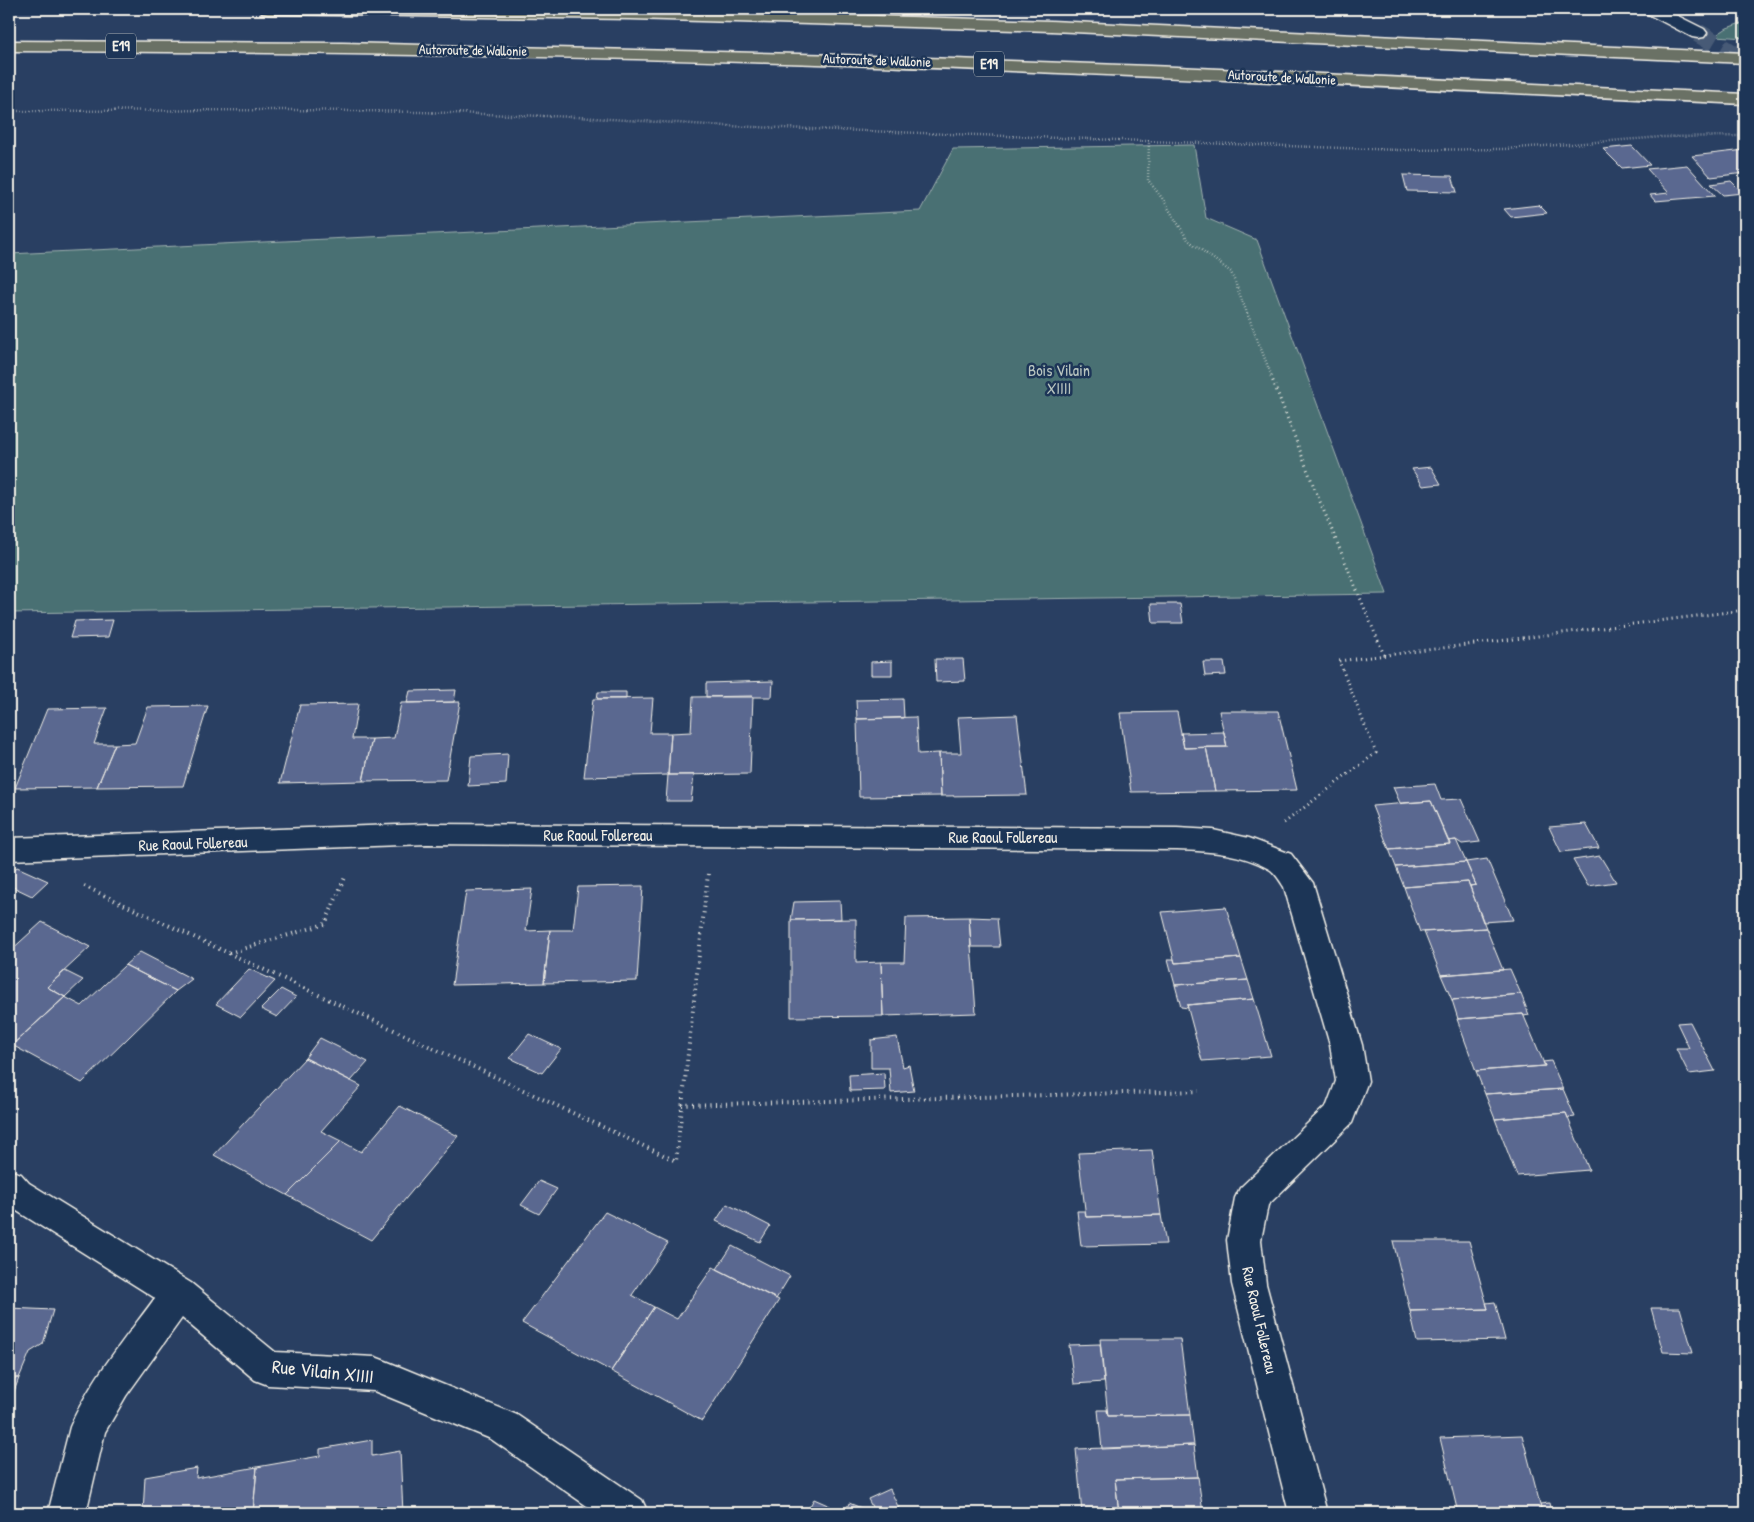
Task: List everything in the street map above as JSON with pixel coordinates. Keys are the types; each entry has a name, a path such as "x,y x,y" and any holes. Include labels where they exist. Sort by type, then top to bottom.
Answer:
{"highway":[{"path":"268,9 631,14 1051,26 1745,58"},
{"name":"Autoroute de Wallonie","path":"9,46 232,46 626,52 1052,66 1745,99"}],"street":[{"path":"1652,9 1698,33"},
{"name":"Rue Raoul Follereau","path":"9,849 427,834 1177,839 1213,841 1249,849 1281,862 1298,883 1346,1046 1352,1080 1341,1112 1252,1198 1244,1240 1249,1284 1308,1513"},
{"name":"Rue Vilain XIIII","path":"9,1184 17,1193 180,1294 268,1368 375,1374 504,1427 629,1513"},
{"path":"67,1513 88,1427 113,1384 180,1294"}],"path":[{"path":"9,111 291,110 417,112 577,117 726,126 1399,150 1495,150 1662,136 1745,136"},
{"path":"1149,140 1148,180 1162,198 1188,240 1231,272 1316,492 1384,655"},
{"path":"1249,849 1376,753 1339,661 1745,610"},
{"path":"79,884 676,1161 712,836"},
{"path":"228,953 326,924 347,872"},
{"path":"682,1105 1199,1091"}],"green space":[{"path":"1745,19 1745,38 1715,36 1727,28 1744,22"},
{"name":"Bois Vilain XIIII","path":"1194,145 1206,218 1257,240 1387,594 9,613 9,254 920,211 953,149"}],"building":[{"path":"1632,146 1650,165 1622,168 1603,149"},
{"path":"1745,150 1745,173 1711,177 1692,156"},
{"path":"1687,165 1715,196 1655,201 1650,195 1669,193 1647,169"},
{"path":"1403,175 1452,176 1457,192 1407,191"},
{"path":"1731,181 1743,193 1723,195 1711,184"},
{"path":"1539,205 1547,213 1511,217 1504,209"},
{"path":"1431,467 1441,484 1423,486 1412,469"},
{"path":"1151,604 1180,604 1183,623 1153,623"},
{"path":"113,620 108,637 70,638 75,621"},
{"path":"935,659 963,659 965,681 936,682"},
{"path":"892,661 892,675 871,675 871,662"},
{"path":"1203,662 1224,662 1226,675 1205,676"},
{"path":"773,681 772,697 706,697 706,683"},
{"path":"456,690 454,702 407,703 410,691"},
{"path":"598,692 626,692 626,699 597,699"},
{"path":"753,696 750,774 668,775 671,733 691,732 693,697"},
{"path":"653,698 650,733 671,733 668,775 584,777 593,699"},
{"path":"903,699 904,718 857,719 856,700"},
{"path":"460,702 446,780 363,781 372,739 394,738 401,703"},
{"path":"358,704 352,739 372,739 363,781 280,783 300,705"},
{"path":"208,706 183,786 97,787 115,744 135,743 148,707"},
{"path":"107,708 94,744 115,744 97,787 15,788 47,709"},
{"path":"1219,711 1278,711 1297,790 1215,791 1206,747 1227,747"},
{"path":"1177,712 1184,748 1206,747 1215,791 1131,792 1120,713"},
{"path":"1017,715 1027,795 941,796 939,753 961,753 958,717"},
{"path":"916,717 918,754 939,753 941,796 859,797 857,719"},
{"path":"1224,732 1227,747 1184,748 1181,733"},
{"path":"508,754 506,784 468,786 471,756"},
{"path":"668,775 694,775 691,801 666,801"},
{"path":"1435,784 1441,800 1461,799 1480,842 1462,844 1456,840 1448,841 1431,801 1400,803 1393,787"},
{"path":"1431,801 1450,844 1389,849 1372,806"},
{"path":"1586,824 1599,848 1561,852 1549,827"},
{"path":"1456,840 1466,862 1396,867 1389,849 1450,844 1448,841"},
{"path":"1600,856 1616,882 1588,886 1573,860"},
{"path":"1487,859 1513,920 1483,922 1470,886 1476,885 1466,862"},
{"path":"1466,862 1476,885 1470,886 1468,882 1404,887 1396,867"},
{"path":"17,867 48,881 32,896 9,885 9,875"},
{"path":"1468,882 1486,928 1420,932 1404,887"},
{"path":"643,886 637,981 544,983 550,930 573,930 578,887"},
{"path":"532,889 526,931 550,930 544,983 452,985 466,891"},
{"path":"840,901 841,919 791,920 794,902"},
{"path":"1226,907 1241,958 1175,963 1162,912"},
{"path":"969,917 997,918 1000,947 971,947"},
{"path":"969,917 976,1013 883,1016 881,962 904,962 906,918"},
{"path":"856,919 856,963 881,962 883,1016 791,1017 791,920"},
{"path":"42,922 90,947 47,987 65,997 12,1045 9,1043 9,952"},
{"path":"1486,928 1503,970 1441,975 1424,932"},
{"path":"140,952 192,979 176,991 125,965"},
{"path":"1241,958 1248,980 1175,985 1168,959 1174,959 1175,963"},
{"path":"125,965 176,991 82,1083 12,1045 65,997 82,1006"},
{"path":"249,969 275,981 241,1017 216,1004"},
{"path":"1510,969 1521,994 1452,1000 1441,975"},
{"path":"65,971 83,980 65,997 47,987"},
{"path":"1248,980 1254,999 1187,1005 1188,1008 1181,1007 1175,985"},
{"path":"281,989 296,997 277,1017 261,1009"},
{"path":"1521,994 1529,1015 1458,1019 1452,1000"},
{"path":"1254,999 1271,1056 1202,1061 1187,1005"},
{"path":"1523,1014 1545,1066 1476,1071 1457,1019"},
{"path":"1690,1022 1715,1071 1689,1074 1676,1048 1689,1048 1677,1023"},
{"path":"529,1034 561,1049 542,1073 510,1058"},
{"path":"897,1037 903,1067 909,1065 914,1091 891,1093 889,1068 871,1068 871,1040"},
{"path":"320,1038 368,1062 351,1081 305,1058"},
{"path":"305,1058 361,1086 321,1131 341,1141 287,1195 214,1155"},
{"path":"1551,1061 1563,1089 1485,1094 1476,1071 1545,1066 1543,1062"},
{"path":"884,1073 885,1090 850,1091 849,1075"},
{"path":"1563,1089 1575,1117 1568,1118 1566,1113 1495,1119 1485,1094"},
{"path":"400,1106 458,1136 371,1240 287,1195 341,1141 361,1152"},
{"path":"1566,1113 1589,1170 1517,1176 1495,1119"},
{"path":"1152,1150 1161,1215 1086,1217 1078,1153"},
{"path":"539,1181 557,1189 539,1214 521,1205"},
{"path":"727,1204 770,1226 760,1242 716,1221"},
{"path":"1077,1211 1085,1211 1086,1217 1161,1215 1166,1244 1081,1246"},
{"path":"605,1212 668,1243 632,1295 654,1307 611,1371 522,1323"},
{"path":"1393,1241 1469,1241 1488,1309 1410,1311"},
{"path":"732,1246 790,1276 776,1299 717,1269"},
{"path":"713,1267 779,1300 702,1421 611,1371 654,1307 677,1319"},
{"path":"1495,1302 1505,1340 1417,1342 1410,1311 1488,1309 1486,1303"},
{"path":"9,1308 53,1310 43,1344 30,1352 19,1378 9,1378"},
{"path":"1651,1308 1680,1308 1693,1353 1663,1352"},
{"path":"1100,1339 1180,1339 1190,1415 1108,1416"},
{"path":"1100,1344 1104,1382 1074,1384 1069,1345"},
{"path":"9,1378 19,1378 9,1405"},
{"path":"1098,1410 1107,1410 1108,1416 1190,1415 1194,1445 1102,1449"},
{"path":"1522,1435 1542,1512 1458,1513 1440,1438"},
{"path":"372,1440 372,1456 400,1451 403,1513 253,1513 257,1467 320,1456 320,1449"},
{"path":"1194,1445 1198,1477 1115,1479 1119,1513 1082,1513 1076,1449"},
{"path":"257,1467 253,1513 143,1513 145,1477 197,1468 196,1478"},
{"path":"1198,1477 1203,1513 1119,1513 1115,1479"},
{"path":"890,1489 901,1513 875,1513 868,1499"},
{"path":"814,1499 830,1506 826,1513 806,1513"},
{"path":"849,1503 866,1510 864,1513 845,1513"},
{"path":"1549,1503 1551,1513 1461,1513 1542,1512 1540,1504"}],"tunnel":[{"path":"1698,33 1745,61"}]}
